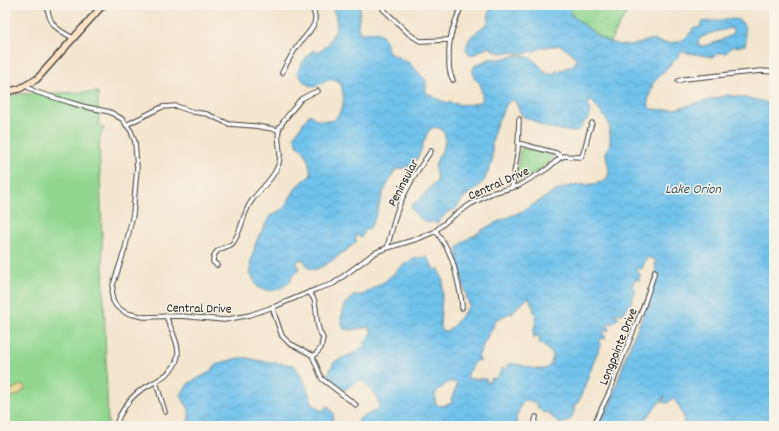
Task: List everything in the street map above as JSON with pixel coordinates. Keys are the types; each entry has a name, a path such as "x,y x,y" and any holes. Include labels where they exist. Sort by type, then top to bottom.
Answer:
{"street":[{"path":"47,5 48,15 52,24 60,31 74,38"},
{"path":"5,92 26,86 37,79 103,5"},
{"path":"282,73 295,49 311,30 314,24 315,18 310,5"},
{"path":"453,80 450,72 449,40 451,31 462,5"},
{"path":"383,9 409,34 420,42 449,40"},
{"path":"678,80 761,71 774,72"},
{"name":"Central Drive","path":"26,86 36,92 52,97 82,106 110,112 122,119 131,131 134,142 137,168 133,214 125,249 113,285 113,301 126,313 132,315 224,320 237,318 272,307 333,284 373,254 436,231 453,216 481,198 492,192 512,188 537,176 562,157"},
{"path":"217,265 213,262 214,254 217,250 232,244 240,231 249,205 274,175 277,169 281,155 280,126 300,101 318,91"},
{"path":"126,125 162,107 176,106 193,112 207,114 229,124 279,130"},
{"path":"512,188 518,143 519,119"},
{"path":"518,143 556,153 562,157 581,157 583,155 586,138 592,123"},
{"name":"Peninsular","path":"388,248 400,201 414,176 431,151"},
{"path":"436,231 449,250 453,259 462,294 462,308"},
{"name":"Longpointe Drive","path":"593,426 610,391 618,366 644,305 655,271"},
{"path":"309,292 315,302 317,324 319,332 323,338 321,348 313,357"},
{"path":"272,307 282,336 289,343 306,351 313,357 322,379 356,405"},
{"path":"115,426 127,404 136,393 156,382 175,366 178,359 178,351 176,341 166,316"},
{"path":"156,382 165,412"},
{"path":"534,426 536,417"}],"green space":[{"path":"572,5 631,5 610,42 601,38 572,16 570,12"},
{"path":"98,92 99,125 104,128 99,140 108,426 5,426 5,97 21,94"},
{"path":"524,147 553,156 554,158 536,173 518,182 516,178 520,151"}],"sand":[{"path":"22,385 25,389 17,396 5,398 5,392"}],"water":[{"name":"Lake Orion","path":"331,5 360,5 358,27 360,32 374,32 382,35 387,43 387,48 390,53 409,63 426,80 426,92 444,102 458,104 473,104 482,99 481,86 480,83 474,78 473,70 475,65 490,59 501,59 519,55 529,57 546,73 550,74 572,66 575,63 576,58 571,52 559,45 545,47 524,54 510,52 501,53 487,47 475,54 469,54 466,49 467,44 474,34 488,23 490,5 572,5 570,12 572,16 593,33 602,39 622,45 638,44 647,40 665,43 678,42 686,38 693,28 701,27 700,24 702,22 736,19 742,23 745,32 745,45 737,47 733,46 726,53 719,53 713,57 682,52 653,83 648,100 649,107 651,109 667,110 727,95 758,100 774,105 774,426 684,426 683,415 677,403 672,399 668,403 662,402 665,396 648,416 636,426 598,426 602,415 610,405 628,350 654,284 656,260 647,257 642,269 637,268 637,271 640,274 639,281 635,279 632,286 635,290 631,303 622,314 616,313 615,315 619,317 613,323 608,323 607,325 610,327 608,331 604,330 603,334 606,339 601,338 599,340 601,343 579,401 574,406 573,415 567,422 560,424 547,412 544,413 536,406 537,403 525,400 521,405 516,418 518,426 351,426 355,422 358,425 359,419 378,409 380,406 376,395 363,381 359,380 344,390 332,383 327,376 334,362 356,352 361,347 365,350 366,348 363,345 372,333 369,327 351,330 344,329 341,320 345,303 349,302 352,297 362,295 384,282 412,260 427,257 435,270 439,269 443,281 440,325 442,331 448,331 469,306 458,261 458,249 460,245 487,227 521,212 561,189 605,181 609,171 606,154 610,143 610,137 609,123 591,100 588,101 590,114 581,128 575,132 548,128 522,116 515,101 511,100 506,105 495,128 492,143 492,163 484,181 475,190 465,196 454,210 449,211 438,222 435,223 433,221 429,223 418,216 411,206 437,181 435,170 436,164 445,143 445,138 444,133 440,129 431,128 425,137 417,159 414,163 408,167 395,170 383,193 374,221 369,229 366,229 361,238 357,235 355,237 357,241 354,244 332,261 317,269 308,268 304,260 299,260 297,262 299,270 292,276 289,283 279,289 270,291 258,288 251,275 250,265 256,242 270,216 284,208 297,186 311,175 306,155 301,148 298,147 294,136 309,115 317,120 333,121 342,108 342,90 341,84 338,83 338,80 328,80 314,87 305,83 297,73 304,60 313,50 317,53 330,43 329,41 336,28 336,19","holes":["730,28 734,33 720,41 699,46 698,41 701,38","529,297 536,316 534,338 537,336 541,338 539,342 553,354 551,363 547,368 542,369 512,364 506,365 508,367 507,369 503,368 496,378 490,379 490,382 486,382 486,379 469,379 467,376 476,360 481,361 478,357 494,325 493,323 497,322 495,320 496,318 499,319 509,313 513,314 512,311","449,382 455,382 457,385 451,400 452,403 441,406 436,404 436,392"]},
{"path":"238,358 248,358 294,365 303,379 313,404 321,411 328,406 334,415 332,421 336,426 186,426 189,419 189,409 181,394 189,383 208,373 217,364"}]}
